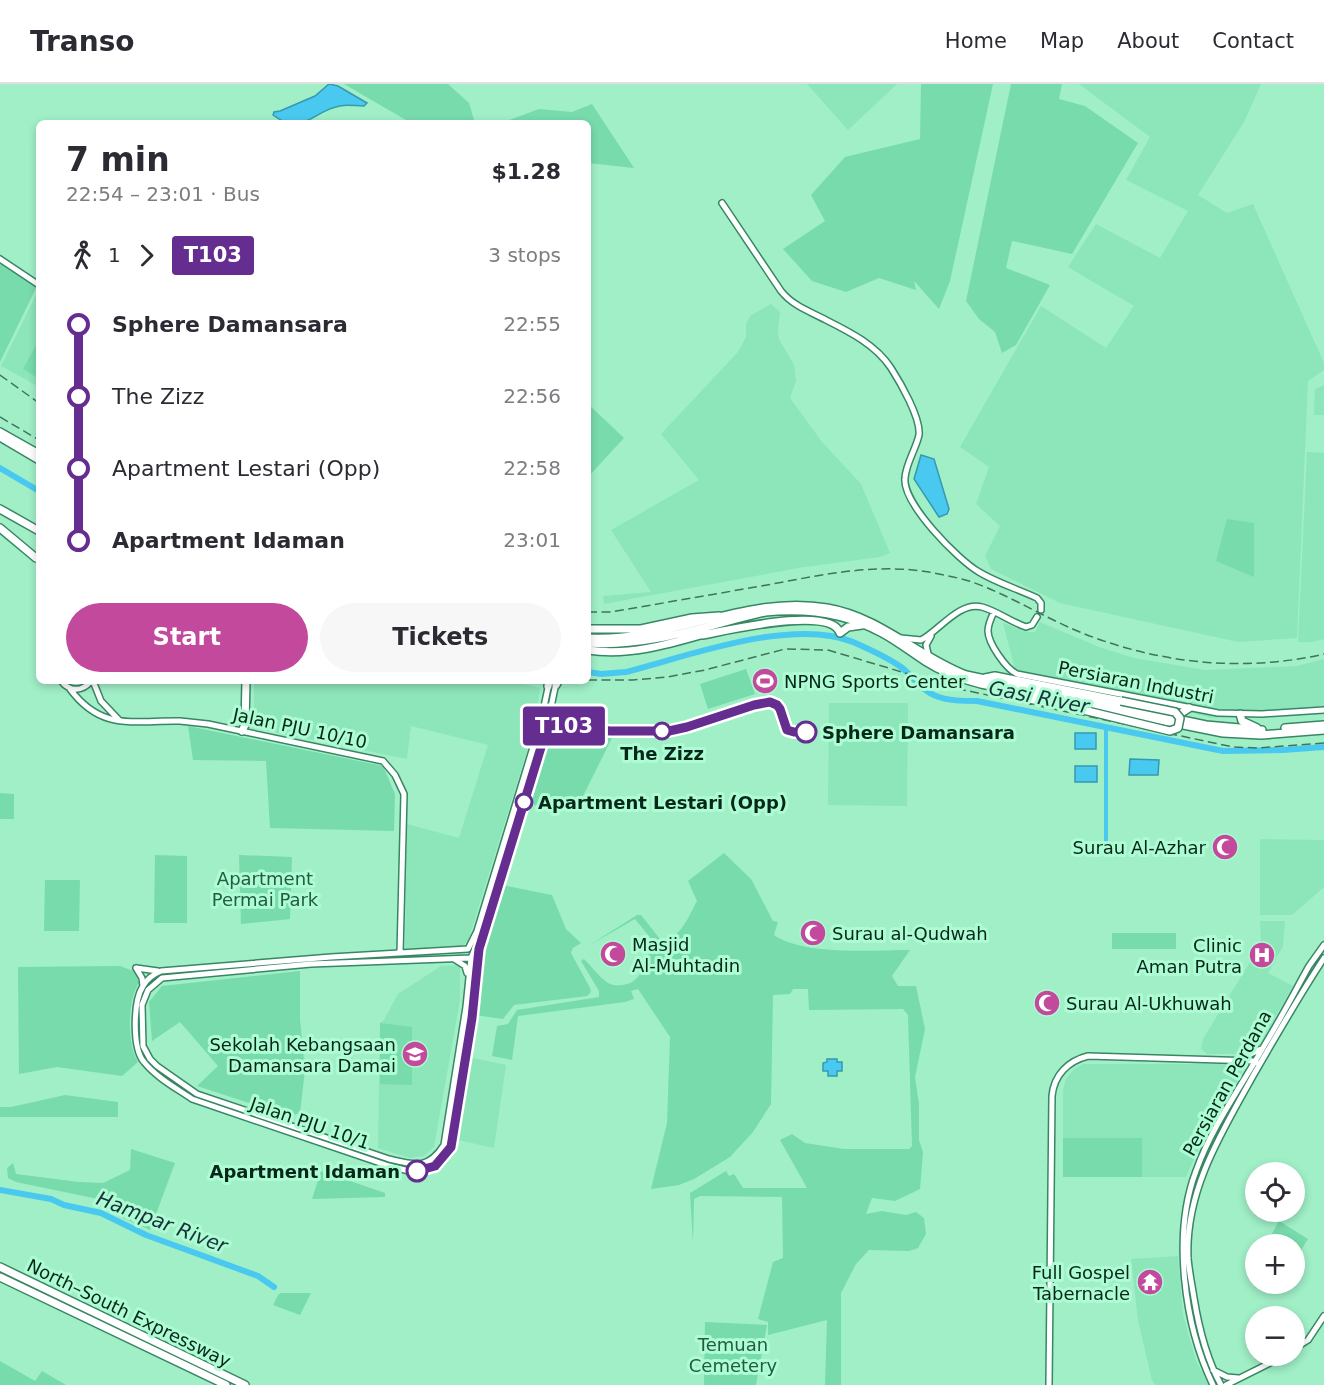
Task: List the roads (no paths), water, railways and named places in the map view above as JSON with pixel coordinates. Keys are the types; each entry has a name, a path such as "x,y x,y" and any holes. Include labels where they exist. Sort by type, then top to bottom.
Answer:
{"highway":[{"path":"0,432 36,452"},
{"path":"0,437 36,458"},
{"path":"0,509 36,529"},
{"path":"0,528 36,558"},
{"path":"591,639 602,642 640,637 764,608 796,605 816,607 855,616 900,638 950,669 982,679 1224,728 1261,730 1324,725"},
{"path":"591,643 650,640 765,612 801,610 831,614 864,624 883,633 949,674 1000,688 1223,733 1261,735 1324,730"},
{"path":"591,628 641,629 711,615 727,616"},
{"path":"591,650 638,650 732,626 741,618"},
{"path":"702,634 773,621 798,620 832,624 839,628 840,633 848,627 864,624"},
{"path":"982,679 995,676 1175,712 1180,718 1178,728 1173,731 1167,730 1018,697 1000,688"},
{"path":"242,731 245,725 246,684"},
{"path":"1173,718 1189,708"},
{"path":"1240,714 1242,721 1261,730"},
{"name":"North–South Expressway","path":"0,1267 245,1385"},
{"name":"North–South Expressway","path":"0,1277 226,1385"}],"street":[{"path":"722,203 781,291 791,302 869,344 891,367 919,427 905,480 906,488 920,514 943,542 977,571 1037,598 1041,602 1041,610"},
{"path":"0,260 36,283"},
{"path":"900,638 921,640 968,607 984,607 1026,627 1032,625 1037,617"},
{"name":"Persiaran Industri","path":"994,612 989,623 989,637 1007,666 1013,672 1028,677 1206,711 1240,714 1324,710"},
{"path":"929,658 926,645 932,634"},
{"name":"Jalan PJU 10/10","path":"64,684 80,703 104,718 152,723 180,721 242,731 383,761 395,775 404,794 400,953"},
{"path":"70,689 81,689 88,684"},
{"path":"93,684 101,701 120,721"},
{"name":"Jalan PJU 10/1","path":"161,971 136,968 142,978 143,986 137,1005 137,1047 144,1062 166,1082 192,1099 388,1166 413,1172 435,1166 451,1147 467,1047 480,932 553,684"},
{"path":"143,986 151,976 161,971 468,949 480,932"},
{"path":"477,963 471,958 480,932"},
{"name":"Persiaran Perdana","path":"1216,1385 1191,1314 1182,1259 1188,1202 1196,1170 1244,1078 1258,1062 1309,966 1324,945"},
{"path":"421,959 443,952"},
{"path":"453,958 465,966 468,981"},
{"name":"Jalan PJU 10/1","path":"453,958 471,958 448,1127 444,1145 430,1161 413,1165 389,1159 196,1094 157,1066 145,1050 142,1028 144,998 152,984 162,978 311,964 453,958"},
{"name":"Persiaran Perdana","path":"1209,1370 1188,1259 1194,1203 1214,1146 1258,1062 1324,958"},
{"path":"216,966 227,970 258,969"},
{"path":"137,1005 142,1028"},
{"path":"463,1028 467,1047"},
{"path":"1232,1060 1248,1056 1264,1047"},
{"path":"1049,1385 1052,1096 1055,1082 1068,1065 1088,1056 1258,1062"},
{"path":"1232,1060 1244,1065 1246,1072 1244,1078"},
{"path":"224,1109 243,1109"},
{"path":"347,1144 363,1157"},
{"path":"1305,1342 1324,1316"},
{"path":"1226,1385 1264,1366"},
{"path":"1209,1370 1227,1377 1242,1377"},
{"path":"1235,1385 1242,1377"}],"water":[{"path":"329,84 338,86 367,103 364,106 346,105 331,108 310,120 281,120 273,115 274,112 315,96"},
{"path":"921,455 934,459 949,509 947,514 939,517 914,479"},
{"path":"1075,733 1096,733 1096,749 1075,749"},
{"path":"1130,759 1159,760 1158,775 1129,775"},
{"path":"1075,766 1097,766 1097,782 1075,782"},
{"path":"827,1059 837,1059 837,1062 842,1062 842,1071 837,1071 837,1076 828,1076 828,1071 823,1071 823,1063 827,1062"}],"waterway":[{"name":"Gasi River","path":"0,468 36,489"},
{"name":"Gasi River","path":"591,672 626,672 709,649 771,636 828,635 853,642 884,657 901,667 926,691 946,699 977,701 1223,751 1324,747"},
{"path":"1106,727 1106,843"},
{"name":"Hampar River","path":"0,1190 51,1199 64,1205 101,1213 146,1235 258,1276 274,1287"}],"railway":[{"path":"0,375 36,401"},
{"path":"0,417 36,438"},
{"path":"591,612 611,612 848,571 908,570 969,581 1075,630 1135,650 1166,657 1198,662 1261,663 1324,654"},
{"path":"591,680 667,677 705,670 785,649 828,650 959,689 1233,747 1258,748 1324,743"}],"place":[{"name":"NPNG Sports Center","path":"765,681"},
{"name":"The Zizz","path":"662,731"},
{"name":"Sphere Damansara","path":"806,732"},
{"name":"Apartment Lestari (Opp)","path":"524,802"},
{"name":"Surau Al-Azhar","path":"1225,847"},
{"name":"Surau al-Qudwah","path":"813,933"},
{"name":"Masjid Al-Muhtadin","path":"613,954"},
{"name":"Clinic Aman Putra","path":"1262,955"},
{"name":"Surau Al-Ukhuwah","path":"1047,1003"},
{"name":"Sekolah Kebangsaan Damansara Damai","path":"415,1054"},
{"name":"Apartment Idaman","path":"417,1171"},
{"name":"Full Gospel Tabernacle","path":"1150,1282"}],"park label":[{"name":"Apartment Permai Park","path":"265,888"},
{"name":"Temuan Cemetery","path":"733,1354"}]}
